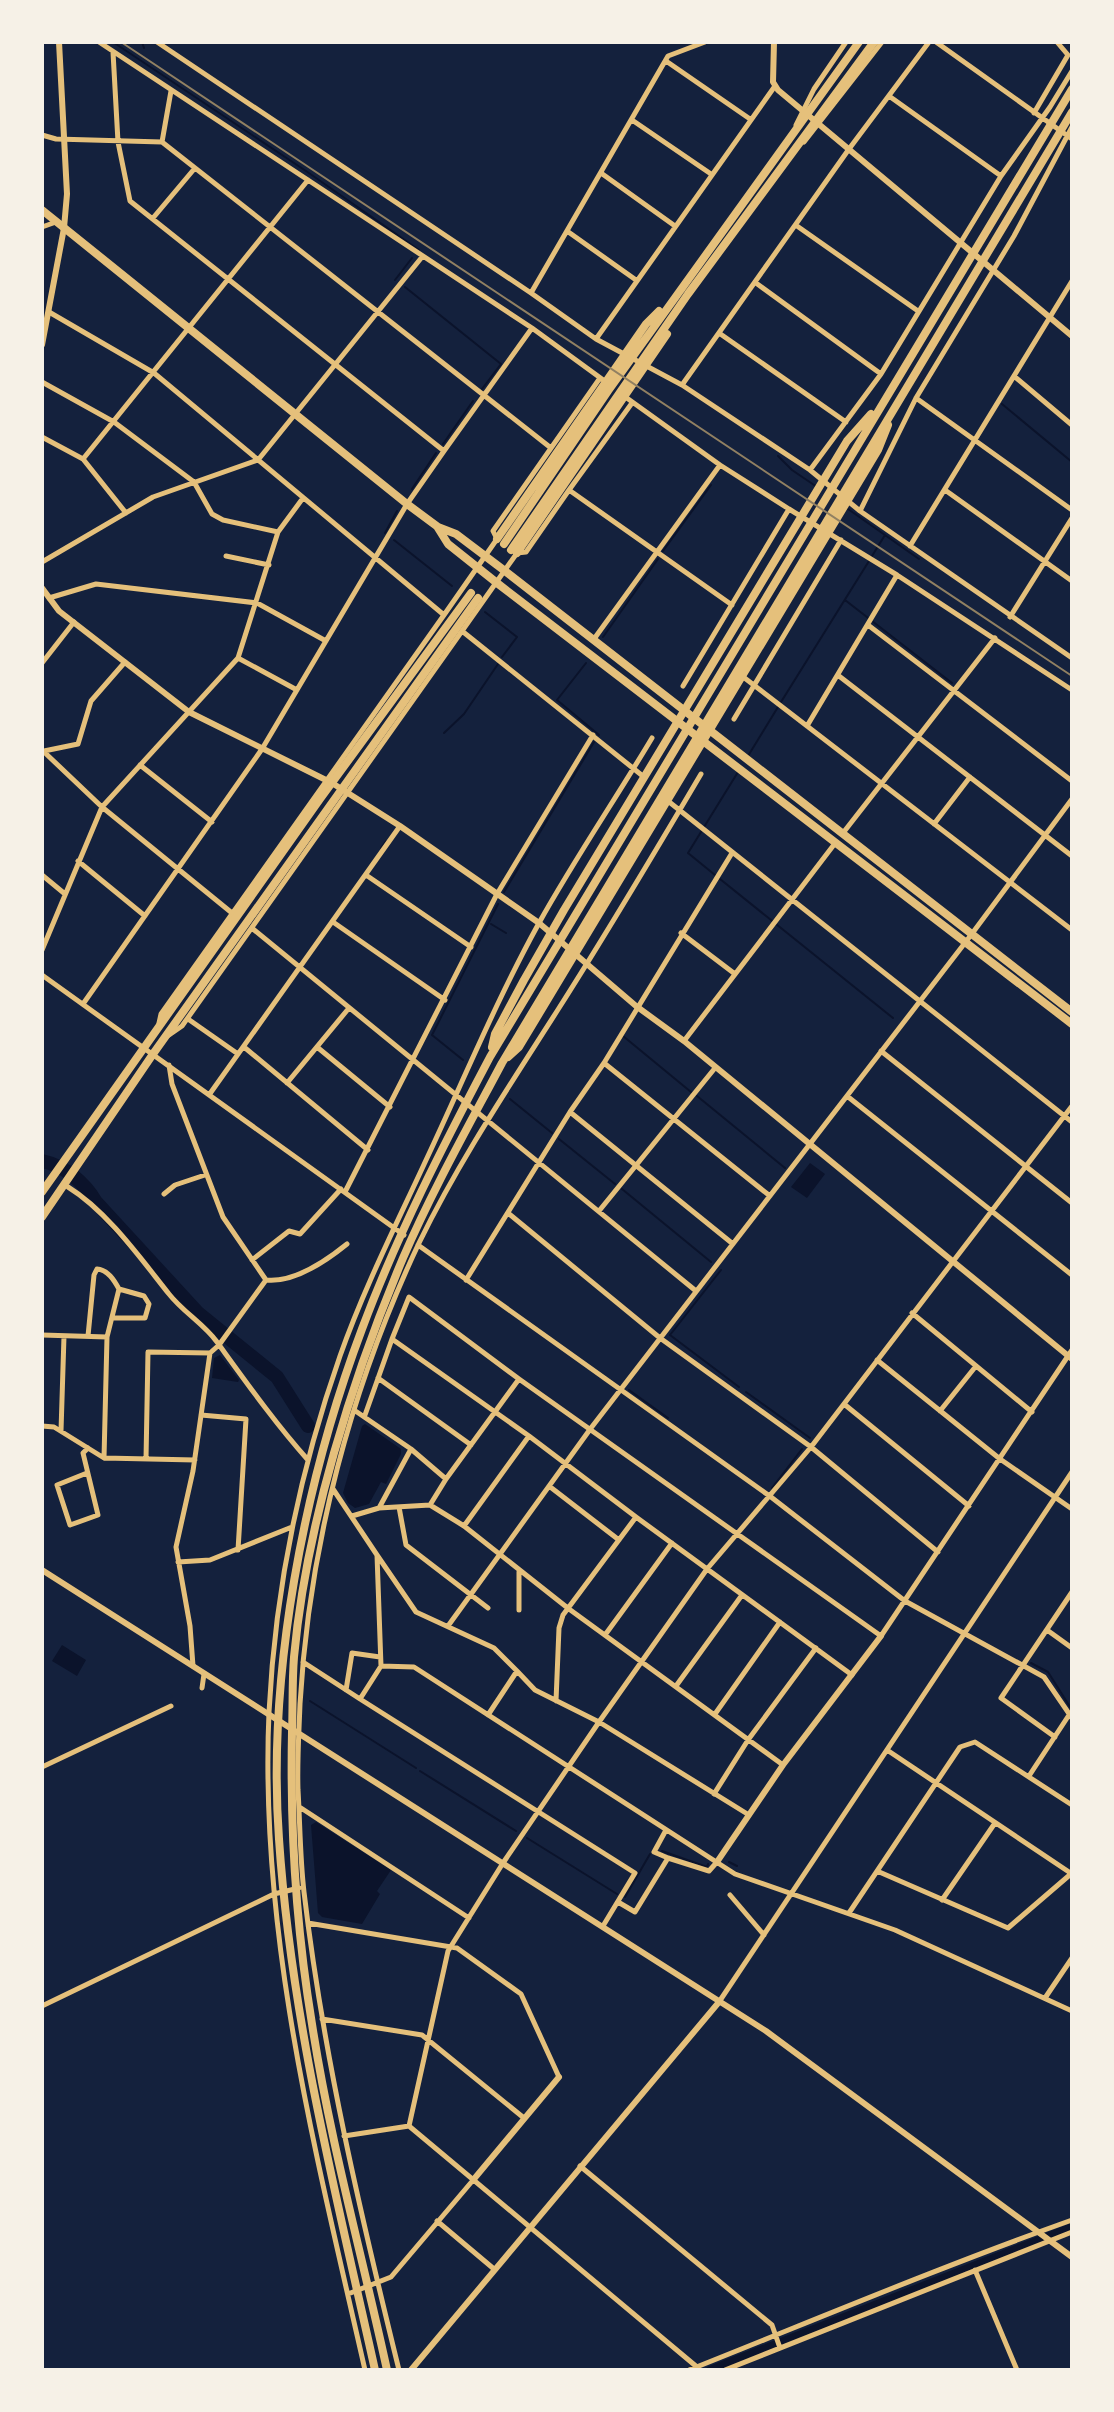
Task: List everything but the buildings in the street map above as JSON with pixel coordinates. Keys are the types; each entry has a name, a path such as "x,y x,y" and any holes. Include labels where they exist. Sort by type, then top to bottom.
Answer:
{"main road":[{"path":"507,547 789,136 859,42"},
{"path":"507,547 646,324 684,292 874,42"},
{"path":"375,2370 314,2095 287,1921 278,1791 284,1659 299,1555 316,1478 361,1330 412,1209 490,1057 1072,89"},
{"path":"387,2370 324,2095 299,1926 292,1832 294,1657 310,1554 327,1481 372,1336 411,1242 444,1171 502,1063 1072,112"},
{"path":"42,210 407,504 438,527 456,534 684,710 1072,1024"},
{"path":"490,1057 495,1034 564,910 677,721 847,441 887,396"},
{"path":"502,1063 519,1047 593,927 822,544 878,450 897,402"},
{"path":"438,527 448,544 497,583 677,721 839,838"},
{"path":"42,1217 69,1182 149,1052 161,1034 330,782 474,596 345,790 161,1034"},
{"path":"968,939 1072,1012"},
{"path":"44,1188 149,1052"}],"street":[{"path":"42,345 67,194 59,42"},
{"path":"99,42 532,328 720,465 897,575 1072,690"},
{"path":"157,42 596,339 682,385 810,470 860,511 1072,658"},
{"path":"531,293 666,61 672,54 705,42"},
{"path":"596,339 775,86 774,42"},
{"path":"789,136 814,89 846,42"},
{"path":"782,164 816,130 882,42"},
{"path":"682,385 929,42"},
{"path":"936,42 1069,137"},
{"path":"1034,113 1068,55 1057,42"},
{"path":"113,52 118,142 130,201 444,451"},
{"path":"666,61 750,119"},
{"path":"810,470 881,374 1001,176 1072,71"},
{"path":"775,86 1072,336"},
{"path":"162,142 171,91"},
{"path":"889,96 1001,176"},
{"path":"632,120 711,174"},
{"path":"860,511 916,398 1033,204 1072,127"},
{"path":"42,135 64,139 162,142 551,448"},
{"path":"153,218 195,168"},
{"path":"601,173 675,226"},
{"path":"83,459 308,180"},
{"path":"42,227 61,225"},
{"path":"797,226 918,311"},
{"path":"567,231 636,280"},
{"path":"42,562 153,497 258,460 422,257"},
{"path":"910,546 1072,281"},
{"path":"756,283 881,374"},
{"path":"49,312 154,373 444,615"},
{"path":"83,1004 262,749 407,504 482,394 532,328"},
{"path":"719,333 846,422"},
{"path":"1014,376 1072,425"},
{"path":"602,379 493,531 507,547 526,552 631,401"},
{"path":"42,382 114,422 194,482 212,514 223,520 278,532"},
{"path":"916,398 1072,510"},
{"path":"42,437 83,459 126,513"},
{"path":"593,640 720,465"},
{"path":"569,490 732,605"},
{"path":"945,490 1072,581"},
{"path":"42,950 102,807 238,658 278,532 303,498"},
{"path":"683,686 789,509"},
{"path":"1010,617 1072,518"},
{"path":"734,719 841,540"},
{"path":"507,547 505,571 345,790 253,929 182,1026 161,1034 161,1014 330,782 484,556 507,547"},
{"path":"226,556 269,565"},
{"path":"807,726 897,575"},
{"path":"49,598 96,584 257,603 326,641"},
{"path":"42,588 59,611 189,712 345,790 539,923 636,1006 684,1041 951,1262 1071,1355 881,1636 783,1765 717,1862 709,1871 654,1852 666,1830"},
{"path":"42,663 74,622"},
{"path":"868,625 1072,781"},
{"path":"462,631 644,777"},
{"path":"684,1041 995,638"},
{"path":"705,649 717,656"},
{"path":"238,658 297,690"},
{"path":"42,750 78,744 91,701 125,662"},
{"path":"742,676 1072,930"},
{"path":"839,676 1072,856"},
{"path":"252,1260 289,1231 300,1234 343,1191 368,1150 497,894 593,735"},
{"path":"365,2370 318,2161 293,2030 274,1894 266,1760 275,1643 292,1527 308,1460 342,1352 471,1060 539,923 652,738"},
{"path":"42,750 102,807 232,913"},
{"path":"140,765 212,822"},
{"path":"399,2370 347,2153 322,2019 304,1887 299,1733 303,1662 318,1551 354,1410 381,1333 418,1245 487,1121 701,774"},
{"path":"934,824 970,777"},
{"path":"448,1626 591,1428 968,939 1072,799"},
{"path":"668,801 1072,1122"},
{"path":"209,1095 400,826"},
{"path":"466,1280 732,853"},
{"path":"78,861 145,916"},
{"path":"42,875 65,894"},
{"path":"366,875 471,947"},
{"path":"333,922 445,1000"},
{"path":"253,929 696,1291"},
{"path":"681,933 735,974"},
{"path":"42,975 771,1497 905,1601 1044,1677 1070,1716 1029,1776"},
{"path":"287,1083 349,1008"},
{"path":"188,1019 238,1054"},
{"path":"244,1047 368,1150"},
{"path":"317,1047 390,1107"},
{"path":"881,1051 1072,1203"},
{"path":"604,1063 770,1196"},
{"path":"169,1065 172,1084 223,1217 266,1280 280,1282 331,1257 347,1244"},
{"path":"599,1211 715,1068"},
{"path":"847,1096 1072,1275"},
{"path":"409,2126 451,1947 503,1863 707,1569 811,1447 1072,1106"},
{"path":"570,1112 733,1244"},
{"path":"164,1194 175,1185 205,1175"},
{"path":"69,1182 132,1249 174,1300 220,1343 308,1460"},
{"path":"508,1213 660,1338 811,1447 938,1552"},
{"path":"88,1336 94,1275 97,1269 102,1269 112,1277 119,1289 107,1337 104,1458"},
{"path":"193,1667 190,1626 176,1547 195,1460 210,1353 266,1280"},
{"path":"112,1318 145,1318 149,1304 144,1296 119,1289"},
{"path":"365,1415 409,1297 519,1379 881,1636"},
{"path":"912,1313 1032,1412"},
{"path":"42,1335 107,1337"},
{"path":"61,1431 64,1336"},
{"path":"392,1339 529,1436 852,1675"},
{"path":"146,1459 148,1352 210,1353"},
{"path":"877,1360 1000,1459 1072,1509"},
{"path":"940,1411 976,1366"},
{"path":"378,1378 471,1445"},
{"path":"430,1505 519,1379"},
{"path":"844,1404 969,1506"},
{"path":"354,1410 411,1449 446,1479"},
{"path":"201,1415 246,1419 238,1550"},
{"path":"42,1426 54,1427 104,1458 195,1460"},
{"path":"464,1526 529,1436"},
{"path":"87,1473 57,1485 70,1525 98,1515 83,1453 88,1448"},
{"path":"379,1508 411,1449"},
{"path":"411,2370 719,2002 1072,1472"},
{"path":"549,1486 619,1540"},
{"path":"332,1489 416,1612 494,1648 535,1690 599,1722 749,1815"},
{"path":"352,1516 379,1508 430,1505 464,1526 569,1609 783,1765"},
{"path":"399,1507 406,1545 488,1608"},
{"path":"556,1701 559,1628 563,1615 636,1517"},
{"path":"178,1562 210,1560 292,1527"},
{"path":"605,1635 672,1543"},
{"path":"360,1699 381,1666 377,1555"},
{"path":"42,1570 766,2031 1072,2257"},
{"path":"519,1571 519,1610"},
{"path":"1055,1737 1001,1700 1072,1592"},
{"path":"676,1686 742,1595"},
{"path":"715,1714 780,1622"},
{"path":"1047,1630 1072,1648"},
{"path":"714,1794 748,1740 816,1648"},
{"path":"346,1690 352,1653 380,1657"},
{"path":"303,1662 635,1873 603,1926"},
{"path":"381,1666 414,1667 735,1874 895,1930 1072,2011"},
{"path":"488,1715 517,1671"},
{"path":"202,1688 204,1674"},
{"path":"42,1767 171,1706"},
{"path":"849,1913 960,1747 975,1742 1072,1805"},
{"path":"877,1871 1008,1928 1072,1874 887,1750"},
{"path":"300,1808 469,1918"},
{"path":"942,1900 995,1823"},
{"path":"618,1902 635,1912 668,1858"},
{"path":"42,2006 274,1894 304,1887"},
{"path":"730,1895 764,1935"},
{"path":"308,1923 457,1948 521,1994 559,2077 391,2277 348,2294"},
{"path":"1045,1998 1072,1958"},
{"path":"322,2019 429,2038 524,2118"},
{"path":"344,2136 409,2126 697,2367"},
{"path":"318,2161 347,2153"},
{"path":"580,2166 772,2325 780,2348"},
{"path":"725,2370 739,2367 975,2270 1072,2220"},
{"path":"437,2221 494,2269"},
{"path":"689,2370 775,2338 860,2300 1043,2237 1072,2232"},
{"path":"975,2270 1017,2370"}],"water":[{"path":"810,1163 825,1174 807,1198 791,1187"},
{"path":"220,1355 238,1382 212,1378 214,1358"},
{"path":"365,1424 401,1449 401,1454 386,1484 381,1482 369,1504 355,1508 343,1493"},
{"path":"62,1645 86,1660 77,1676 52,1661"},
{"path":"316,1822 391,1870 362,1924 322,1917 318,1913 311,1825"}],"waterway":[{"path":"113,42 419,250"},
{"path":"142,42 144,48"},
{"path":"395,280 412,258"},
{"path":"405,287 501,364 482,389"},
{"path":"443,444 473,401"},
{"path":"1002,404 1072,462"},
{"path":"412,489 436,453"},
{"path":"778,456 817,487"},
{"path":"663,551 711,485"},
{"path":"848,509 919,559"},
{"path":"385,533 397,511"},
{"path":"872,556 885,535"},
{"path":"394,540 452,586"},
{"path":"603,637 658,559"},
{"path":"781,702 869,561"},
{"path":"845,600 952,683"},
{"path":"485,612 517,637 502,657"},
{"path":"586,663 557,700 599,735"},
{"path":"444,733 464,714 498,664"},
{"path":"748,756 778,707"},
{"path":"504,892 594,742"},
{"path":"715,875 688,853 738,772"},
{"path":"381,848 386,841"},
{"path":"720,879 893,1018"},
{"path":"463,1060 432,1035 498,904"},
{"path":"491,924 506,933"},
{"path":"623,1036 691,1092"},
{"path":"697,1096 785,1168"},
{"path":"510,1099 552,1133"},
{"path":"559,1139 615,1184"},
{"path":"42,1161 66,1171 80,1182 198,1313 277,1377 308,1426"},
{"path":"622,1189 711,1262"},
{"path":"721,1270 670,1335 739,1387"},
{"path":"629,1390 668,1418"},
{"path":"746,1392 810,1438"},
{"path":"772,1488 802,1449"},
{"path":"1031,1663 1048,1672 1072,1710"},
{"path":"310,1701 416,1768"},
{"path":"420,1771 516,1831"},
{"path":"527,1838 617,1894"},
{"path":"662,1851 707,1867 708,1864"},
{"path":"625,1897 650,1854"},
{"path":"729,1862 737,1866"},
{"path":"710,2370 1072,2227"}],"railway":[{"path":"121,42 1072,676"}]}
